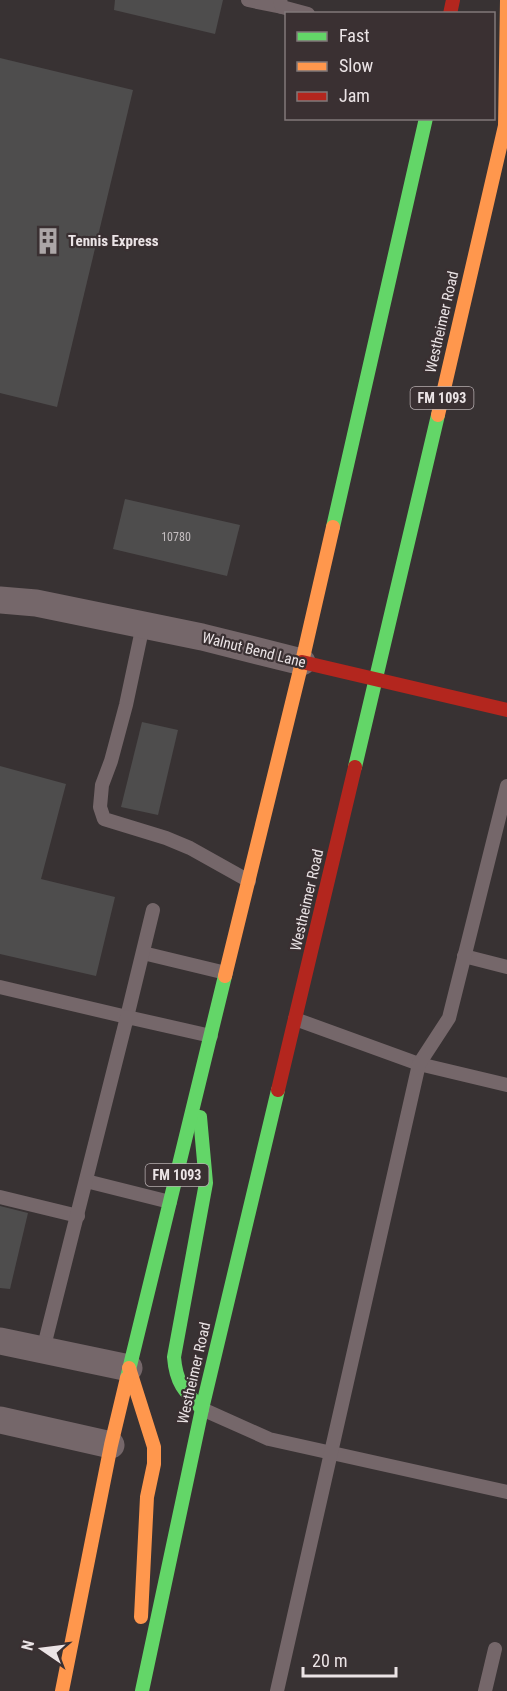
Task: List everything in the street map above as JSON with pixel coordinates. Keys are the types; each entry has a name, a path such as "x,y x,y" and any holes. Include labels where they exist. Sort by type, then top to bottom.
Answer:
{"main road":[{"name":"Westheimer Road","path":"140,1691 202,1409 506,122 507,0"},
{"name":"FM 1093","path":"62,1691 111,1445 302,662 426,120"},
{"name":"Walnut Bend Lane","path":"302,662 507,710"},
{"path":"198,1089 206,1183 174,1357 175,1376 182,1389 202,1409"},
{"path":"129,1368 154,1447 154,1464 147,1497 140,1691"}],"street":[{"name":"Walnut Bend Lane","path":"0,600 36,603 302,662"},
{"path":"0,1341 129,1368"},
{"path":"0,1420 111,1445"}],"lane":[{"path":"248,0 281,4 303,12"},
{"path":"143,625 111,761 102,785 100,807 104,819 182,844 249,881"},
{"path":"277,1691 419,1064 449,1018 507,786"},
{"path":"43,1350 153,910"},
{"path":"143,953 226,973"},
{"path":"464,956 507,967"},
{"path":"0,987 211,1036"},
{"path":"295,1019 419,1064 507,1085"},
{"path":"86,1181 170,1202"},
{"path":"0,1197 78,1216"},
{"path":"202,1409 269,1440 507,1492"},
{"path":"485,1691 495,1649"}],"building":[{"path":"115,0 223,0 215,34 114,10"},
{"name":"Tennis Express","path":"0,58 133,90 57,407 0,393"},
{"path":"125,499 240,525 227,576 113,549"},
{"path":"142,722 178,730 158,815 121,807"},
{"path":"0,766 66,784 41,879 115,897 96,976 0,954"},
{"path":"0,1206 28,1213 10,1289 0,1288"}],"traffic: fast":[{"path":"333,527 426,120"},
{"path":"355,767 438,415"},
{"path":"127,1378 225,976"},
{"path":"142,1691 202,1409 278,1090"},
{"path":"200,1117 206,1183 174,1357 182,1386 202,1409"}],"traffic: slow":[{"path":"505,127 507,0"},
{"path":"438,415 507,117"},
{"path":"225,976 333,527"},
{"path":"129,1368 154,1447 154,1464 147,1497 141,1617"},
{"path":"62,1691 111,1445 127,1378"}],"traffic: jam":[{"path":"450,12 453,0"},
{"path":"302,662 507,710"},
{"path":"278,1090 355,767"}],"place":[{"name":"Tennis Express","path":"48,241"}]}
